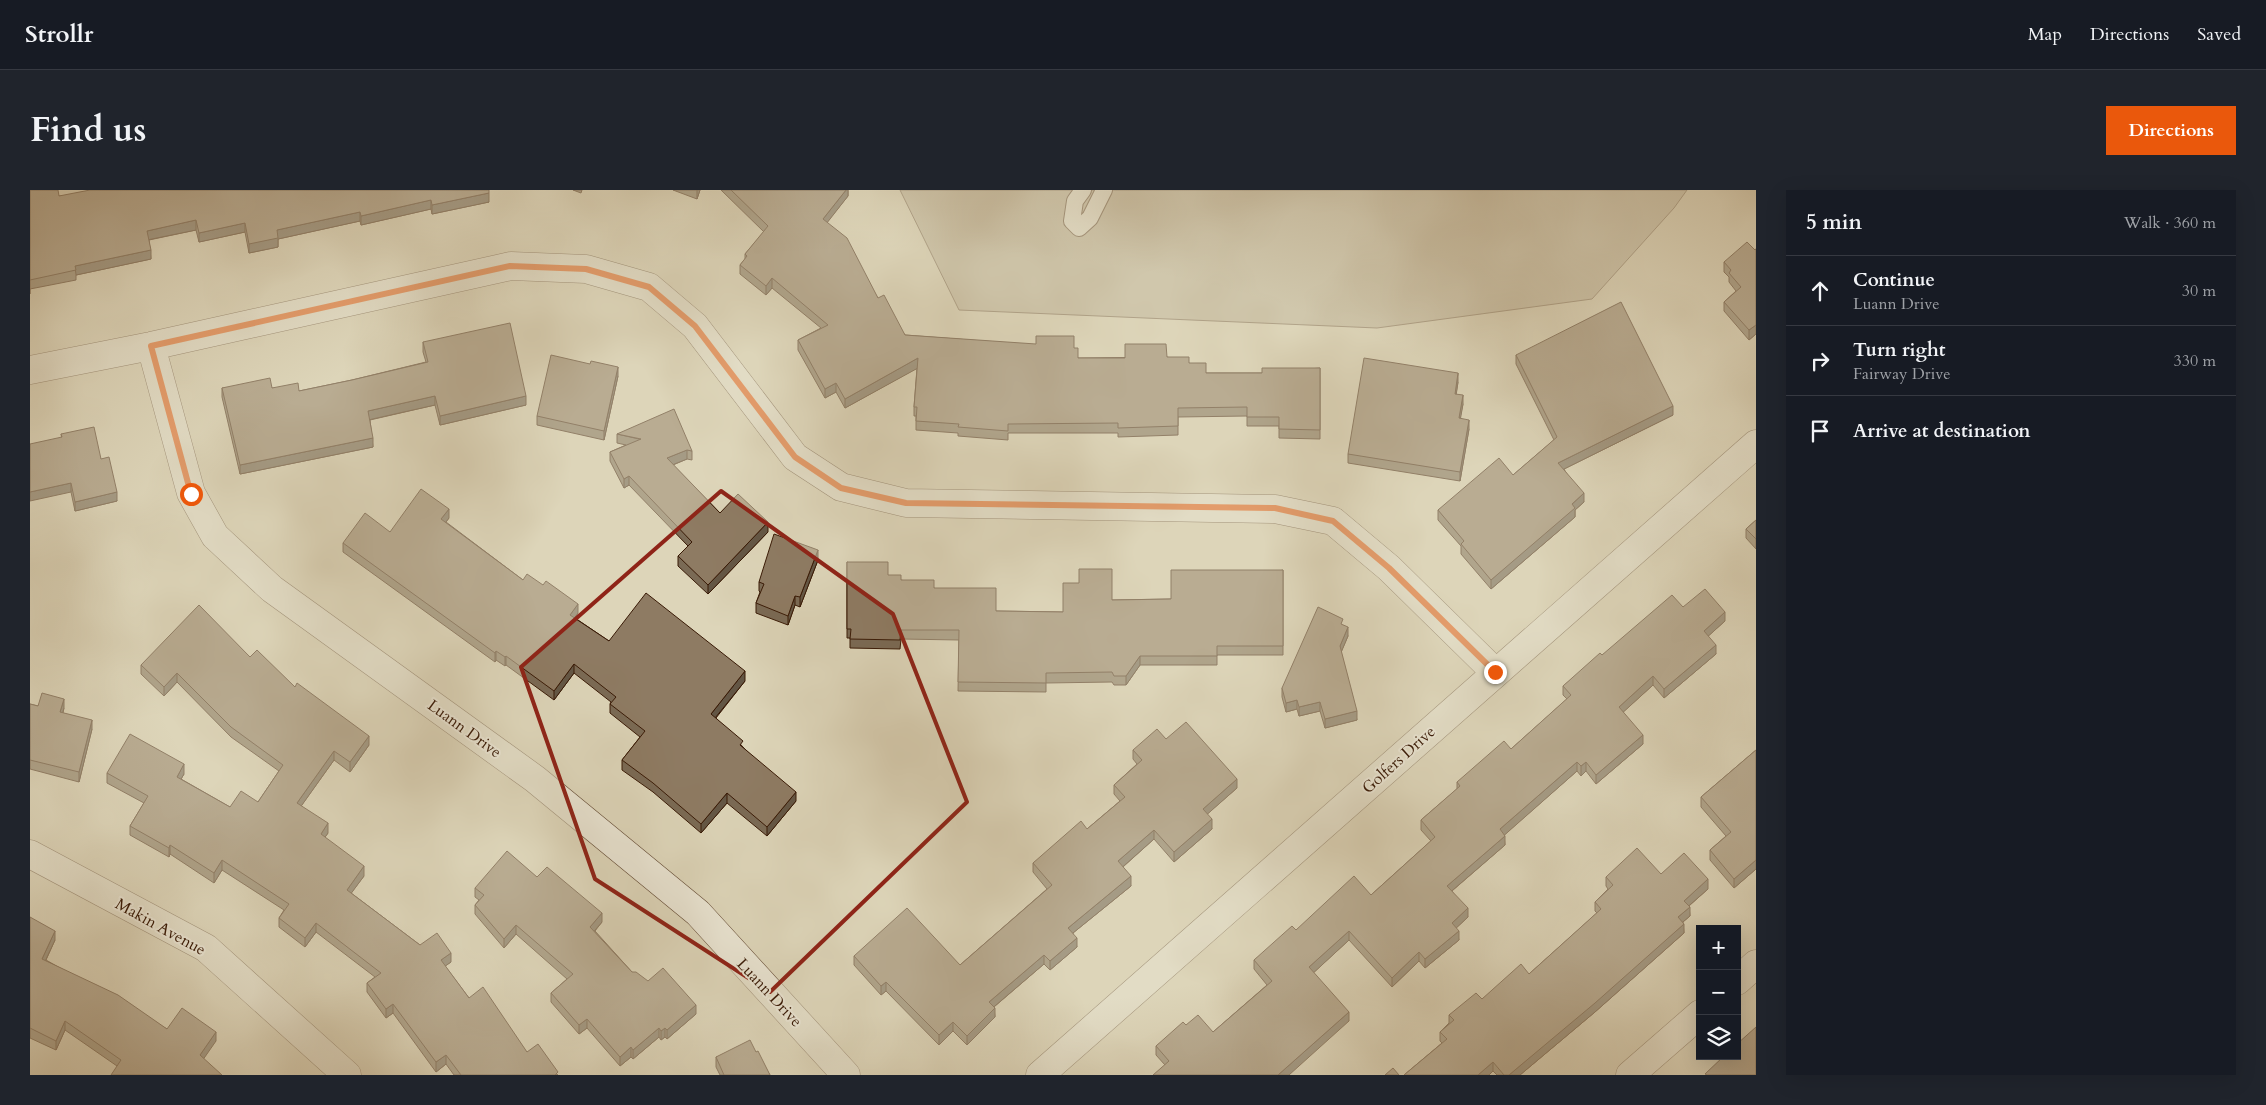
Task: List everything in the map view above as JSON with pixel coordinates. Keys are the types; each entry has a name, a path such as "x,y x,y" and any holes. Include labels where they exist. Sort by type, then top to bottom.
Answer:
{"street":[{"path":"30,370 151,346 510,266 586,269 649,287 695,326 795,457 841,488 906,503 1275,508 1333,521 1389,568 1495,672"},
{"name":"Luann Drive","path":"151,346 191,494 215,536 272,589 535,778 698,913 846,1075"},
{"name":"Golfers Drive","path":"1040,1075 1495,672 1756,444"},
{"name":"Makin Avenue","path":"30,854 206,948 347,1075"},
{"path":"1741,977 1756,964"},
{"path":"1630,1075 1699,1015"}],"lane":[{"path":"1083,190 1075,201 1072,221 1079,228 1090,218 1104,190"}],"highlighted area":[{"path":"721,491 893,614 967,802 770,992 595,879 521,667"}],"shaded area":[{"path":"900,190 1687,190 1674,208 1592,299 1377,328 959,310"}],"building":[{"path":"30,190 58,190 59,196 90,190 489,190 489,193 432,205 431,200 361,216 360,212 277,230 278,238 249,244 245,223 199,233 196,220 147,231 151,250 75,266 76,270 30,280"},
{"path":"731,190 846,190 823,219 847,238 878,298 884,295 905,335 1036,344 1036,336 1074,336 1074,348 1078,348 1078,358 1125,358 1125,344 1166,344 1167,357 1189,357 1189,363 1206,363 1206,373 1262,373 1262,368 1320,368 1320,430 1279,429 1279,417 1247,417 1247,407 1178,408 1178,426 1118,428 1118,423 1008,424 1008,431 958,427 959,424 916,421 917,407 914,407 918,358 845,399 836,383 825,389 798,340 828,325 772,278 766,286 740,265 747,256 745,254 768,226"},
{"path":"1747,242 1756,249 1756,325 1749,330 1724,302 1741,287 1729,273 1731,270 1724,262"},
{"path":"1621,302 1673,406 1558,463 1584,493 1572,504 1575,508 1491,580 1461,544 1464,541 1438,510 1499,458 1513,475 1557,437 1516,355"},
{"path":"510,323 526,396 440,416 435,396 368,411 373,438 240,465 222,388 270,378 272,388 298,383 299,391 352,380 428,362 423,342"},
{"path":"551,355 590,364 591,361 618,367 604,431 537,416"},
{"path":"1364,358 1458,373 1455,394 1463,395 1459,418 1469,420 1460,472 1348,454"},
{"path":"674,409 692,451 687,450 667,458 720,513 738,494 768,522 708,585 678,556 692,542 629,476 624,479 610,452 641,439 617,434"},
{"path":"94,427 101,459 109,457 117,492 75,502 71,483 30,492 30,444 62,437 61,434"},
{"path":"421,489 449,509 441,519 523,580 527,574 543,585 546,581 578,604 570,615 609,641 646,593 745,671 711,714 743,741 740,745 796,792 767,827 727,793 701,824 653,783 622,760 645,731 610,704 616,697 574,664 554,691 506,656 496,651 495,653 343,543 365,513 390,532"},
{"path":"1756,520 1756,539 1746,529"},
{"path":"774,534 818,550 800,597 795,596 788,616 756,603 764,584 759,582"},
{"path":"847,562 888,562 888,575 901,575 901,580 934,580 934,588 996,588 996,611 1063,612 1063,583 1079,583 1079,569 1112,569 1112,600 1171,599 1171,570 1283,570 1283,646 1217,646 1217,656 1140,656 1126,676 1114,676 1112,672 1046,673 1046,683 958,682 959,630 901,630 900,640 850,639 851,629 847,629"},
{"path":"1705,589 1725,612 1704,631 1716,645 1664,689 1653,676 1619,707 1643,735 1596,775 1586,762 1581,766 1577,762 1500,829 1505,836 1447,886 1468,908 1452,923 1459,931 1425,959 1419,952 1392,978 1349,931 1309,967 1349,1012 1278,1075 1153,1075 1169,1061 1156,1046 1183,1022 1186,1025 1198,1015 1213,1032 1272,981 1254,960 1292,926 1296,930 1354,876 1371,895 1435,837 1421,820 1460,786 1457,782 1504,741 1511,749 1571,695 1563,686 1600,653 1602,655 1672,595 1683,607"},
{"path":"199,605 250,657 257,650 295,687 297,683 369,736 350,762 334,751 297,803 328,823 321,834 364,866 347,890 420,945 437,933 451,953 441,960 469,998 483,987 527,1052 538,1044 558,1072 555,1075 461,1075 446,1055 436,1062 393,1004 386,1009 367,983 381,973 316,923 305,938 279,918 289,904 222,860 214,873 170,845 169,848 130,826 148,796 107,773 130,734 184,764 177,777 230,807 241,791 258,802 283,765 231,727 177,673 164,687 141,665"},
{"path":"1318,607 1343,619 1341,624 1348,627 1340,646 1357,711 1325,719 1320,702 1299,707 1297,700 1286,703 1282,688"},
{"path":"42,693 64,699 60,712 92,720 79,772 30,760 30,704 38,706"},
{"path":"1186,722 1237,779 1203,809 1212,819 1174,852 1154,830 1118,861 1131,876 1068,928 1077,938 1050,961 1044,955 989,1002 995,1008 967,1036 953,1022 939,1035 886,982 881,986 854,956 907,908 960,965 1052,885 1033,863 1081,821 1087,829 1125,797 1114,785 1142,760 1133,750 1157,729 1166,739"},
{"path":"1756,750 1756,860 1734,879 1710,850 1731,832 1701,797"},
{"path":"1637,848 1661,874 1684,853 1708,879 1684,901 1690,907 1678,917 1684,924 1595,1003 1509,1075 1504,1075 1493,1062 1478,1075 1404,1075 1447,1039 1440,1032 1454,1020 1449,1015 1476,993 1482,999 1521,964 1529,974 1601,909 1595,902 1613,885 1606,877"},
{"path":"507,851 537,877 547,867 602,913 590,927 632,972 636,972 648,981 663,968 696,1005 667,1030 665,1028 661,1031 659,1028 633,1050 631,1047 620,1057 587,1019 579,1025 551,993 573,974 516,925 504,939 475,905 484,895 475,888"},
{"path":"30,917 55,931 42,959 118,995 167,1029 182,1008 216,1032 200,1055 222,1075 111,1075 121,1060 65,1021 56,1041 30,1028"},
{"path":"1756,1027 1756,1075 1705,1074 1720,1060 1741,1060 1741,1040"},
{"path":"750,1040 770,1075 724,1075 716,1057"},
{"path":"1393,1068 1399,1075 1385,1075"}],"route":[{"path":"191,494 151,346 510,266 586,269 649,287 695,326 795,457 841,488 906,503 1275,508 1333,521 1389,568 1495,672"}]}
